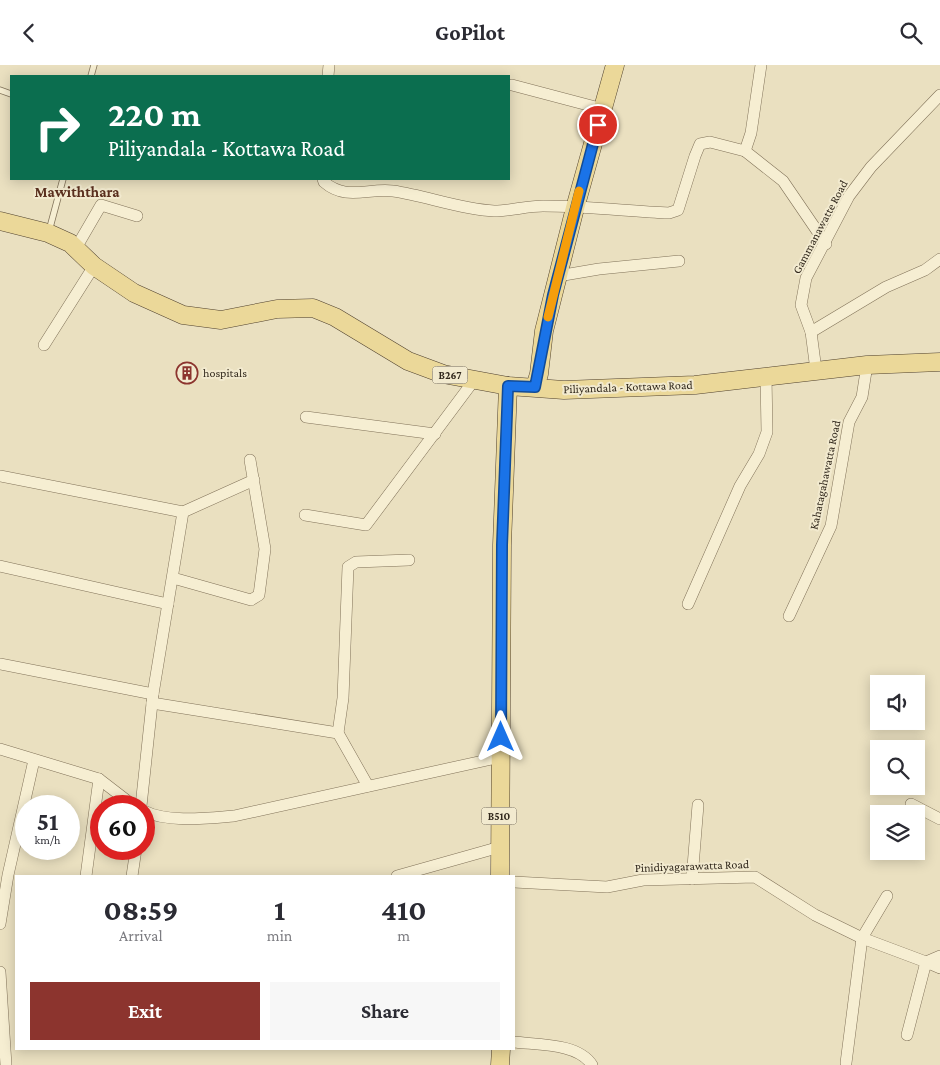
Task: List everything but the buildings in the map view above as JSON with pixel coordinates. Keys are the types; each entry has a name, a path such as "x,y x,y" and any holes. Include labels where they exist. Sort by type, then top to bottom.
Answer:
{"main road":[{"path":"535,387 539,374 544,331 575,208 615,65"},
{"name":"Piliyandala - Kottawa Road","path":"0,221 48,233 76,248 94,266 134,293 182,315 221,320 277,309 313,308 335,317 408,361 443,373 508,386 564,390 695,385 867,365 940,362"},
{"name":"B510","path":"500,875 502,545 508,386"},
{"path":"500,1065 502,1050"}],"street":[{"path":"746,151 751,133 761,65"},
{"path":"512,85 602,109"},
{"name":"Gammanawatte Road","path":"816,370 811,332 801,305 806,278 850,196 871,167 940,95"},
{"path":"323,180 333,191 347,193 390,191 434,199 463,208 496,211 542,206 669,213 678,210 700,144 710,142 746,151 783,181 826,243"},
{"path":"76,248 101,205 136,216"},
{"path":"811,332 886,287 925,270 940,259"},
{"path":"558,276 599,269 680,261"},
{"path":"44,345 94,266"},
{"name":"Kahatagahawatta Road","path":"789,616 831,527 849,422 862,397 867,365"},
{"path":"688,604 740,486 759,453 767,432 766,376"},
{"path":"305,515 366,525 475,379"},
{"path":"306,417 435,434"},
{"path":"173,578 251,600 259,595 265,549 250,460"},
{"path":"0,476 184,512 254,480"},
{"path":"142,795 153,699 184,512"},
{"path":"368,787 338,733 343,698 348,567 356,562 409,561"},
{"path":"0,566 168,604"},
{"path":"0,664 153,699 338,733"},
{"path":"1,753 34,759 99,779 120,795"},
{"path":"155,815 200,819 234,816 501,757"},
{"path":"0,924 8,875 34,759"},
{"path":"86,875 99,779"},
{"path":"911,804 940,819"},
{"path":"692,879 698,805"},
{"path":"401,875 500,847"},
{"path":"132,875 134,860"},
{"name":"Pinidiyagarawatta Road","path":"515,882 608,887 643,880 755,877 815,915 862,938 940,968"},
{"path":"846,1063 862,938 887,896"},
{"path":"907,1035 926,962 940,956"},
{"path":"0,972 6,1065"},
{"path":"515,1042 572,1050 588,1059 592,1065"}],"lane":[{"path":"48,233 63,180"}],"slow traffic":[{"path":"548,317 579,191"}],"place":[{"name":"hospitals","path":"187,373"}],"district":[{"name":"Mawiththara","path":"77,192"}],"route":[{"path":"501,737 502,545 508,386 535,387 539,374 544,331 598,125"}]}
